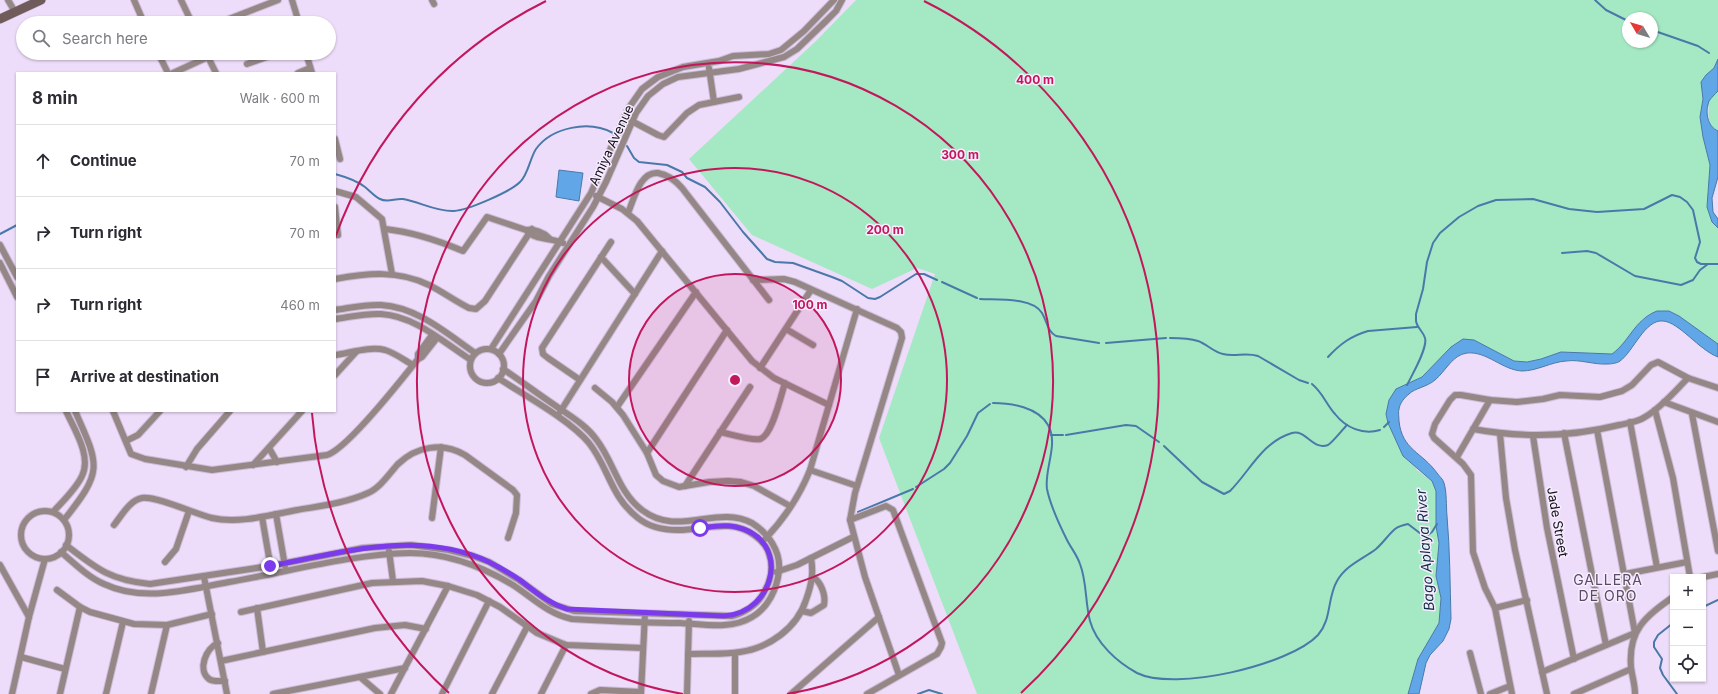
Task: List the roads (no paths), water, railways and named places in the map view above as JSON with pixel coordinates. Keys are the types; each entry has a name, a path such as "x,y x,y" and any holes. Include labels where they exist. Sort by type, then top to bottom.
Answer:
{"main road":[{"path":"0,19 41,0"}],"street":[{"path":"8,0 15,12"},
{"path":"134,0 141,16"},
{"path":"181,0 189,16"},
{"path":"237,16 278,0"},
{"path":"292,0 297,16"},
{"name":"Amiya Avenue","path":"492,349 591,193 624,117 636,96 658,76 683,67 741,55 769,54 781,50 789,45 834,0"},
{"name":"Amiya Avenue","path":"499,354 536,302 549,276 598,197 632,121 644,102 663,84 686,75 739,69 784,57 797,49 832,15 842,0"},
{"path":"769,54 770,61"},
{"path":"162,60 168,72"},
{"path":"176,72 198,60"},
{"path":"210,60 216,72"},
{"path":"247,64 258,60"},
{"path":"308,60 311,71"},
{"path":"708,63 714,102"},
{"path":"624,117 664,137 699,106 739,97"},
{"path":"336,144 340,159"},
{"path":"628,213 642,180 647,174 664,174 672,178 682,188 768,300"},
{"path":"336,191 351,195 359,199 381,217 392,274"},
{"path":"591,193 628,213 637,221 752,361 760,368 785,383 829,405"},
{"path":"336,216 338,235 336,235"},
{"path":"384,229 422,235 463,251 487,216 529,231 544,239 549,238 568,246"},
{"path":"336,279 373,273 392,274 428,284 476,311 485,301 529,231"},
{"path":"580,380 540,352 611,242"},
{"path":"0,244 16,275"},
{"path":"557,416 662,251"},
{"path":"601,257 635,294"},
{"path":"0,263 15,286"},
{"path":"753,280 784,279 857,309 897,328 902,335 857,486 850,520 853,537 899,675"},
{"path":"760,368 811,290"},
{"path":"617,407 696,292"},
{"path":"336,310 380,305 401,308 425,319 476,353"},
{"path":"762,542 790,506 801,489 810,470 857,309"},
{"path":"336,319 370,314 389,315 413,322 471,360"},
{"path":"786,329 813,344"},
{"path":"647,453 727,330"},
{"path":"113,412 131,454 135,457 186,467 205,470 218,470 332,454 337,451 413,365 418,359 418,354 435,336"},
{"path":"483,349 492,349 499,354 503,361 503,369 498,378 487,383 477,380 470,371 471,360 476,353 483,349"},
{"path":"336,355 384,350 413,365"},
{"path":"337,373 356,352"},
{"path":"1512,694 1495,608 1485,588 1473,552 1471,475 1468,468 1434,438 1432,434 1435,424 1450,400 1455,395 1490,400 1527,402 1571,394 1600,397 1622,391 1632,385 1651,365 1658,362 1688,378 1718,388"},
{"path":"61,552 94,578 105,584 122,590 150,594 286,572 364,556 412,553 428,555 475,566 485,570 514,586 546,609 562,617 572,619 644,623 726,624 744,621 752,617 765,605 772,595 779,571 778,555 772,542 767,536 751,523 734,518 678,523 668,522 651,516 634,503 626,494 596,438 578,421 503,369"},
{"path":"66,545 90,564 109,575 138,583 161,583 204,577 284,564 363,548 389,546 429,546 473,556 501,569 548,601 567,609 724,616 740,614 755,604 761,597 769,583 771,572 770,558 766,547 752,533 737,527 722,525 670,530 658,528 640,520 619,499 589,443 557,416 498,378"},
{"path":"1473,429 1500,434 1533,436 1597,430 1642,419 1664,402 1688,378"},
{"path":"720,432 754,439 765,439 785,383"},
{"path":"685,486 750,387"},
{"path":"595,388 617,407 647,453 656,474 663,481 675,486 709,482 741,482 754,486 790,506"},
{"path":"1457,458 1490,400"},
{"path":"1664,402 1692,414 1718,422"},
{"path":"1655,410 1673,478 1689,574"},
{"path":"53,512 75,487 83,475 84,470 85,458 66,412"},
{"path":"64,520 85,494 91,481 94,461 89,443 75,412"},
{"path":"126,441 138,435 159,412"},
{"path":"186,467 197,449 229,412"},
{"path":"254,465 301,412"},
{"path":"1692,414 1716,522 1718,551"},
{"path":"1630,422 1657,567"},
{"path":"1597,430 1635,634"},
{"path":"1564,433 1606,645"},
{"path":"1500,434 1506,498 1515,550 1547,694"},
{"name":"Jade Street","path":"1533,436 1548,528 1574,659"},
{"path":"432,518 441,447"},
{"path":"114,525 132,502 142,498 220,519 231,520 262,517 320,506 368,493 379,486 407,457 425,448 441,447 456,450 465,455 513,490 516,495 516,513 508,538"},
{"path":"269,448 277,462"},
{"path":"810,470 857,486"},
{"path":"75,487 85,494"},
{"path":"69,494 79,502"},
{"path":"850,520 886,506 893,510 941,638 941,647 937,654 867,694"},
{"path":"47,511 53,512 64,520 68,532 66,545 61,552 56,556 45,559 32,556 27,551 21,534 25,522 34,513 47,511"},
{"path":"165,562 176,548 189,511"},
{"path":"276,514 286,572"},
{"path":"262,517 272,574"},
{"path":"771,572 779,571 811,558 853,537"},
{"path":"389,546 393,581"},
{"path":"688,654 735,653 755,648 773,641 792,624 802,611 813,577 811,558"},
{"path":"12,694 29,617 45,559"},
{"path":"1625,574 1687,562"},
{"path":"0,565 29,617"},
{"path":"1706,577 1718,574"},
{"path":"204,577 227,694"},
{"path":"802,611 811,613 824,605 824,598 819,583 813,577"},
{"path":"241,612 372,583 422,581 466,591 489,601 546,638 566,645 643,648"},
{"path":"391,694 448,586"},
{"path":"57,590 80,607 99,615 134,624 167,625 212,614"},
{"path":"1635,694 1631,669 1631,648 1635,634 1652,614 1670,599"},
{"path":"1495,608 1526,600"},
{"path":"442,694 489,601"},
{"path":"60,694 80,607"},
{"path":"257,608 263,652"},
{"path":"592,694 600,690 641,693 645,613"},
{"path":"687,694 689,615"},
{"path":"791,694 879,617"},
{"path":"106,694 123,622"},
{"path":"151,694 167,625"},
{"path":"221,661 355,632 393,626 405,625 426,629"},
{"path":"492,694 527,627"},
{"path":"1542,672 1635,634"},
{"path":"218,643 212,646 207,652 204,671 213,681 225,681"},
{"path":"542,694 566,645"},
{"path":"735,653 735,694"},
{"path":"1470,653 1481,694"},
{"path":"21,657 65,669"},
{"path":"273,694 405,668"},
{"path":"1574,694 1631,669"},
{"path":"360,677 380,694"},
{"path":"1490,694 1510,686"}],"water":[{"path":"1718,59 1718,91 1709,101 1707,114 1711,126 1718,131 1718,177 1712,198 1713,212 1718,219 1718,228 1712,222 1707,207 1710,165 1700,117 1703,99 1701,82 1714,68"},
{"path":"559,170 583,173 579,201 556,197"},
{"path":"1657,311 1669,311 1679,316 1718,344 1718,357 1704,349 1676,326 1663,321 1651,325 1645,330 1625,357 1619,362 1611,364 1566,361 1533,370 1522,371 1515,370 1474,353 1462,354 1453,360 1435,380 1414,390 1402,401 1399,410 1399,421 1404,438 1408,445 1431,466 1443,480 1445,487 1449,542 1451,619 1449,629 1443,641 1430,655 1426,663 1419,694 1408,694 1418,659 1439,623 1441,598 1436,576 1439,543 1436,526 1436,491 1432,481 1403,456 1388,423 1386,414 1389,400 1396,389 1422,377 1451,347 1463,339 1474,340 1514,361 1527,362 1561,352 1612,354 1618,349 1637,325 1649,315"}],"waterway":[{"path":"1595,0 1606,10 1622,18"},
{"path":"1658,32 1698,46 1709,53"},
{"path":"336,174 358,182 383,200 403,199 441,210 454,211 478,204 515,186 523,179 536,149 551,135 572,128 582,127 593,127 613,133"},
{"path":"627,146 634,158 639,162 667,165 682,172 687,178 705,187 720,202 743,232 767,259 775,262 793,263 832,277 842,281 868,298 875,299 916,274 924,274 937,280"},
{"path":"1407,385 1419,362 1424,348 1425,338 1416,321 1416,314 1423,289 1427,262 1433,243 1440,233 1459,217 1478,206 1496,200 1533,199 1569,209 1597,212 1644,209 1672,195 1680,197 1687,202 1693,210 1700,242 1695,258 1697,262 1701,264 1718,264"},
{"path":"0,234 16,226"},
{"path":"1562,253 1587,251 1596,253 1635,276 1681,285 1693,280 1700,270 1708,264"},
{"path":"942,282 977,298"},
{"path":"980,299 1014,300 1030,304 1042,313 1049,329 1056,336 1099,343"},
{"path":"1328,357 1337,348 1356,335 1368,331 1417,327"},
{"path":"1106,343 1166,338"},
{"path":"1170,338 1198,341 1216,352 1223,354 1249,354 1258,356 1299,380 1308,383"},
{"path":"1312,384 1319,391 1339,419 1344,423 1361,431 1367,432 1380,430"},
{"name":"Bago Aplaya River","path":"993,403 1024,407 1038,414 1048,425 1051,432 1052,448 1047,473 1047,489 1058,522 1080,564 1084,578 1088,614 1093,629 1102,644 1115,658 1129,669 1155,678 1177,679 1204,677 1231,672 1258,665 1283,656 1304,646 1318,635 1322,629 1328,615 1334,588 1337,581 1345,571 1376,549 1392,531 1398,527 1408,524 1425,537 1432,532 1437,524"},
{"path":"916,487 944,469 950,463 967,436 978,413 990,404"},
{"path":"1384,427 1389,422"},
{"path":"1066,435 1126,425 1136,426 1159,442"},
{"path":"1164,446 1202,482 1224,494 1230,491 1264,450 1282,437 1292,433 1297,433 1314,443 1323,446 1328,445 1335,439 1347,425"},
{"path":"1051,435 1063,435"},
{"path":"858,512 913,489"},
{"path":"1706,606 1718,600"},
{"path":"1670,625 1658,635 1654,642 1654,647 1662,659 1660,668 1663,675 1677,694"},
{"path":"918,694 929,690 942,694"}],"district":[{"name":"GALLERA DE ORO","path":"1608,588"}]}
